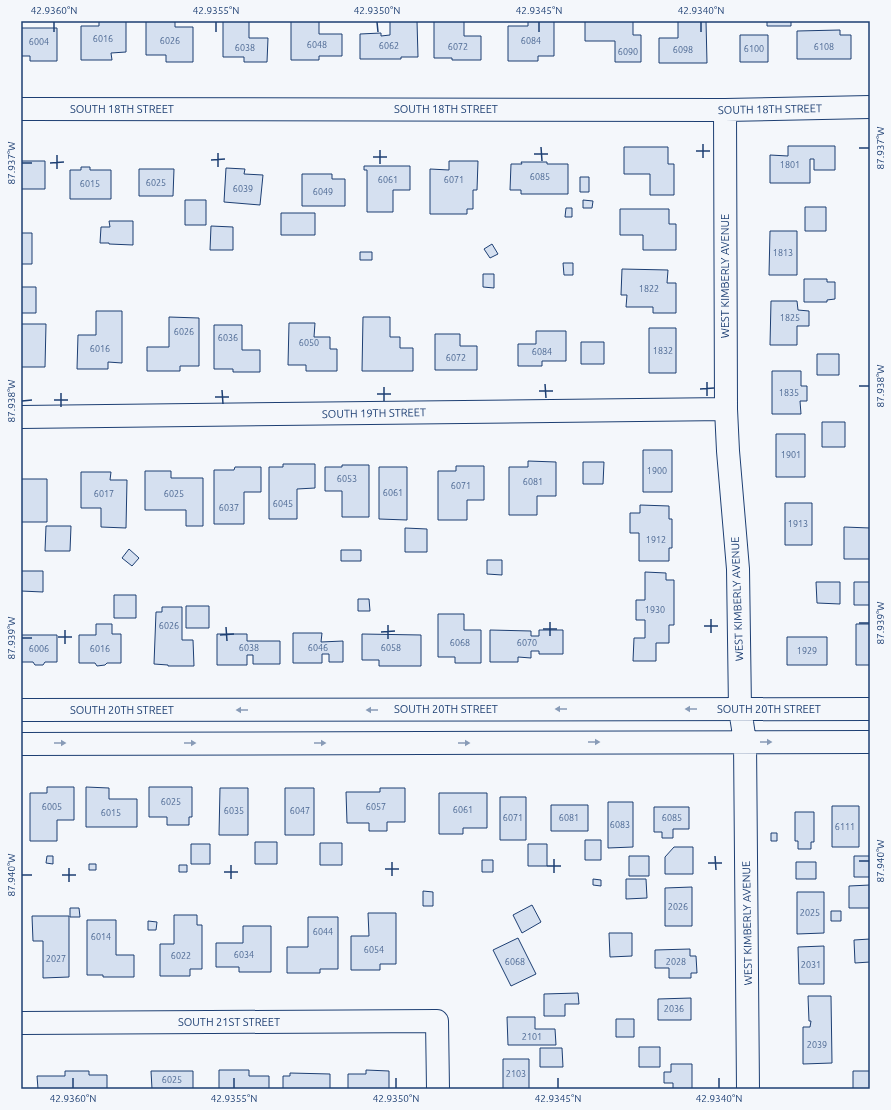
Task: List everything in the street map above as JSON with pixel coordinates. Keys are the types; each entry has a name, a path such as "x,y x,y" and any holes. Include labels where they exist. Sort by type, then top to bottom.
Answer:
{"street":[{"name":"SOUTH 18TH STREET","path":"21,109 725,110 870,106"},
{"name":"WEST KIMBERLY AVENUE","path":"725,110 726,409 738,569 740,709 745,742 748,1089"},
{"name":"SOUTH 19TH STREET","path":"21,417 726,409"},
{"name":"SOUTH 20TH STREET","path":"21,710 870,709"},
{"path":"21,744 870,742"},
{"name":"SOUTH 21ST STREET","path":"21,1023 437,1021 438,1089"}],"building":[{"path":"99,21 126,21 126,52 111,53 112,60 81,60 81,26 99,26"},
{"path":"146,21 175,21 175,27 193,27 193,62 166,62 166,55 146,55"},
{"path":"223,21 249,21 249,38 268,38 267,62 244,62 244,57 223,57"},
{"path":"291,21 319,21 319,34 342,34 342,56 319,56 319,60 291,60"},
{"path":"390,21 417,21 418,57 401,57 401,59 360,59 360,34 381,33 381,36 390,35"},
{"path":"434,21 464,21 464,36 481,36 481,60 452,60 452,58 434,58"},
{"path":"528,21 554,21 554,56 538,56 538,61 508,61 508,26 528,26"},
{"path":"585,21 633,21 633,35 641,35 641,62 615,62 615,41 585,41"},
{"path":"678,21 706,21 707,63 659,63 659,38 678,38"},
{"path":"767,21 791,21 791,26 767,26"},
{"path":"21,28 57,28 57,61 30,61 30,56 21,56"},
{"path":"840,30 840,35 851,35 851,59 797,59 797,31"},
{"path":"740,35 768,35 768,62 740,62"},
{"path":"788,146 835,146 835,170 814,170 814,159 810,159 810,183 770,183 770,155 788,156"},
{"path":"624,147 668,147 668,164 674,164 674,195 650,195 650,174 624,174"},
{"path":"21,161 45,161 45,189 21,189"},
{"path":"449,161 478,161 477,190 473,190 473,209 467,209 467,214 430,214 430,169 449,170"},
{"path":"521,162 568,164 568,194 521,194 521,190 510,190 511,164 522,164"},
{"path":"364,166 410,166 410,190 393,190 393,212 367,212 367,170 364,170"},
{"path":"81,167 90,167 90,170 111,170 111,199 70,199 70,170 81,170"},
{"path":"226,168 245,169 244,174 263,175 260,205 224,202"},
{"path":"139,169 174,169 173,196 139,196"},
{"path":"302,174 332,174 332,179 345,179 345,206 302,206"},
{"path":"580,177 589,177 589,192 580,192"},
{"path":"185,200 206,200 206,225 185,225"},
{"path":"583,200 593,201 592,208 583,208"},
{"path":"805,207 826,207 826,231 805,231"},
{"path":"566,208 572,208 572,217 565,217"},
{"path":"620,209 669,209 669,224 676,224 676,250 643,250 643,235 620,235"},
{"path":"281,213 315,213 315,235 281,235"},
{"path":"109,221 133,221 133,245 100,243 101,227 110,227"},
{"path":"211,226 233,227 233,250 210,250"},
{"path":"770,231 797,231 797,275 769,275"},
{"path":"21,233 32,233 32,264 21,264"},
{"path":"492,244 498,254 490,258 484,249"},
{"path":"360,252 372,252 372,260 360,260"},
{"path":"563,263 573,263 573,275 564,275"},
{"path":"622,269 668,270 667,283 676,283 676,313 653,313 653,307 626,307 627,295 621,295"},
{"path":"483,274 494,274 494,288 483,287"},
{"path":"804,279 827,279 827,282 835,282 835,299 827,300 827,302 804,302"},
{"path":"21,287 36,287 36,313 21,313"},
{"path":"771,301 797,301 798,310 809,311 809,326 797,326 797,345 770,345"},
{"path":"96,311 122,311 122,363 108,362 108,369 77,369 78,335 96,335"},
{"path":"169,317 199,318 199,366 180,366 180,371 147,371 147,347 169,347"},
{"path":"363,317 390,317 390,337 400,337 400,348 413,348 413,371 362,371"},
{"path":"289,323 315,323 314,337 330,337 330,349 337,349 337,371 306,371 306,365 288,365"},
{"path":"21,324 46,324 45,367 21,367"},
{"path":"214,325 242,325 242,350 260,350 260,372 233,372 233,369 214,369"},
{"path":"649,328 676,328 676,373 649,373"},
{"path":"536,331 566,331 566,361 542,361 542,366 518,366 518,344 536,344"},
{"path":"435,334 460,334 460,346 477,346 477,370 435,370"},
{"path":"581,342 604,342 604,364 581,364"},
{"path":"817,354 839,354 839,375 817,375"},
{"path":"772,371 801,371 801,386 807,386 807,401 800,401 801,414 772,414"},
{"path":"822,422 845,422 845,447 822,447"},
{"path":"776,434 805,434 805,477 776,477"},
{"path":"643,450 672,450 672,492 643,492"},
{"path":"528,461 556,462 556,496 537,496 537,515 509,515 509,467 528,467"},
{"path":"583,462 604,462 603,484 583,484"},
{"path":"283,464 315,464 315,488 297,489 297,519 269,519 269,467 283,467"},
{"path":"342,465 369,465 369,517 342,517 342,491 325,491 325,467 342,467"},
{"path":"456,466 484,466 484,500 467,500 467,520 438,520 438,471 456,471"},
{"path":"235,467 261,467 261,492 244,492 244,524 214,524 214,470 234,470"},
{"path":"379,467 407,467 407,520 379,519"},
{"path":"145,471 171,471 171,478 203,478 203,526 186,526 186,510 145,510"},
{"path":"81,472 111,472 110,480 127,480 126,528 101,527 101,508 81,508"},
{"path":"21,479 47,479 47,522 21,522"},
{"path":"785,503 812,503 812,545 785,545"},
{"path":"640,505 669,506 669,519 672,519 672,548 669,548 669,561 639,561 639,533 630,533 630,513 640,513"},
{"path":"46,526 71,526 70,551 45,551"},
{"path":"844,527 870,528 870,559 844,559"},
{"path":"405,528 427,529 427,552 405,552"},
{"path":"129,549 139,558 132,566 122,558"},
{"path":"341,550 361,550 361,561 341,561"},
{"path":"487,560 502,560 502,575 487,574"},
{"path":"21,571 43,571 43,592 21,591"},
{"path":"645,572 666,573 666,580 674,580 674,625 669,625 669,643 656,643 656,661 633,661 634,638 645,638 645,620 636,620 636,600 645,600"},
{"path":"816,582 840,582 840,604 817,603"},
{"path":"854,582 870,582 870,605 854,605"},
{"path":"114,595 136,595 136,618 114,618"},
{"path":"358,599 369,599 370,611 358,611"},
{"path":"186,606 209,606 209,628 186,628"},
{"path":"162,607 182,607 182,640 193,640 194,666 168,666 154,664 156,612 162,612"},
{"path":"438,614 464,614 464,630 481,630 481,663 455,663 455,657 438,657"},
{"path":"96,624 112,624 112,634 121,634 121,663 107,663 105,665 97,666 95,663 79,663 79,635 96,635"},
{"path":"856,624 870,624 870,665 856,665"},
{"path":"490,630 531,631 531,636 539,636 539,630 563,630 563,654 539,654 539,651 531,651 531,658 518,657 518,662 490,662"},
{"path":"293,633 322,633 321,642 343,641 343,662 329,662 329,654 322,654 322,663 293,663"},
{"path":"217,634 247,634 247,641 280,641 280,664 253,664 253,655 247,655 247,665 217,665"},
{"path":"362,634 421,635 421,666 379,666 379,660 362,660"},
{"path":"21,635 57,635 57,662 45,662 43,665 35,665 33,662 21,662"},
{"path":"787,637 827,637 827,665 787,665"},
{"path":"47,787 74,787 74,820 57,820 57,841 30,841 30,793 47,793"},
{"path":"86,787 109,788 109,799 137,799 137,827 86,827"},
{"path":"149,787 192,787 192,817 189,817 189,825 167,825 167,817 149,817"},
{"path":"220,788 248,788 248,835 219,835"},
{"path":"285,788 314,788 314,835 285,835"},
{"path":"380,788 405,788 405,822 387,822 387,831 369,831 369,823 347,823 346,792 380,792"},
{"path":"439,793 487,793 487,828 463,828 463,834 439,834"},
{"path":"500,797 526,797 526,840 500,840"},
{"path":"608,802 633,802 633,847 608,848"},
{"path":"551,805 588,805 588,831 551,831"},
{"path":"832,806 859,806 859,847 832,847"},
{"path":"654,807 689,807 689,829 673,829 673,838 662,838 662,832 654,832"},
{"path":"795,812 814,812 814,842 811,842 811,849 798,849 798,841 795,841"},
{"path":"771,833 777,833 777,841 771,841"},
{"path":"585,840 601,840 601,860 585,860"},
{"path":"255,842 277,842 277,864 255,864"},
{"path":"320,843 342,843 342,865 320,865"},
{"path":"191,844 210,844 210,864 191,864"},
{"path":"528,844 547,844 547,866 528,866"},
{"path":"674,847 693,847 693,874 665,874 665,857"},
{"path":"47,856 53,856 53,864 46,863"},
{"path":"629,856 649,856 649,876 629,876"},
{"path":"854,856 870,856 870,877 854,877"},
{"path":"482,860 493,860 493,872 482,872"},
{"path":"796,862 816,862 816,879 796,879"},
{"path":"89,864 96,864 96,870 89,870"},
{"path":"179,865 187,865 187,872 179,872"},
{"path":"593,879 601,880 601,886 593,885"},
{"path":"626,879 646,879 647,898 626,899"},
{"path":"870,885 870,908 849,908 849,886"},
{"path":"692,887 692,926 665,926 665,888"},
{"path":"423,891 433,892 433,906 423,906"},
{"path":"797,892 824,892 824,933 797,934"},
{"path":"532,905 541,922 522,933 513,915"},
{"path":"70,908 79,908 80,917 70,917"},
{"path":"831,911 841,911 841,921 831,921"},
{"path":"368,913 396,913 396,964 380,964 380,970 351,970 351,936 369,936"},
{"path":"174,915 197,915 197,925 202,925 202,969 190,969 190,976 160,976 160,944 174,944"},
{"path":"32,916 69,916 69,977 43,978 43,941 33,941"},
{"path":"308,917 338,917 338,969 320,969 320,973 287,973 287,947 308,947"},
{"path":"87,920 116,920 116,955 134,955 134,977 103,977 103,975 87,975"},
{"path":"148,921 157,922 156,930 148,930"},
{"path":"243,926 271,926 271,972 239,972 239,967 216,967 216,943 243,943"},
{"path":"609,933 632,933 632,956 610,957"},
{"path":"518,938 536,974 511,986 493,950"},
{"path":"870,939 870,962 855,963 854,940"},
{"path":"824,946 824,984 799,984 798,947"},
{"path":"690,949 690,956 696,956 697,973 691,973 691,978 669,978 669,968 655,968 655,950"},
{"path":"578,993 579,1004 565,1004 565,1016 544,1016 544,994"},
{"path":"808,996 831,996 832,1063 803,1064 803,1027 810,1027 811,1021 809,1021"},
{"path":"691,998 691,1020 658,1020 658,999"},
{"path":"507,1017 535,1017 535,1029 555,1029 556,1045 508,1045"},
{"path":"616,1019 634,1019 634,1037 616,1037"},
{"path":"639,1047 660,1047 660,1067 639,1067"},
{"path":"540,1048 562,1048 563,1067 540,1067"},
{"path":"503,1059 529,1059 529,1089 503,1089"},
{"path":"671,1064 692,1064 692,1089 673,1089 673,1083 664,1083 664,1072 671,1072"},
{"path":"219,1070 249,1070 249,1076 269,1076 269,1089 219,1089"},
{"path":"366,1070 389,1071 389,1089 348,1089 348,1074 366,1074"},
{"path":"65,1071 89,1071 89,1075 107,1075 107,1089 38,1089 37,1076 65,1076"},
{"path":"151,1071 193,1071 193,1089 152,1089"},
{"path":"853,1071 870,1071 870,1089 853,1089"},
{"path":"290,1073 330,1074 330,1089 283,1089 283,1076 290,1076"}]}
